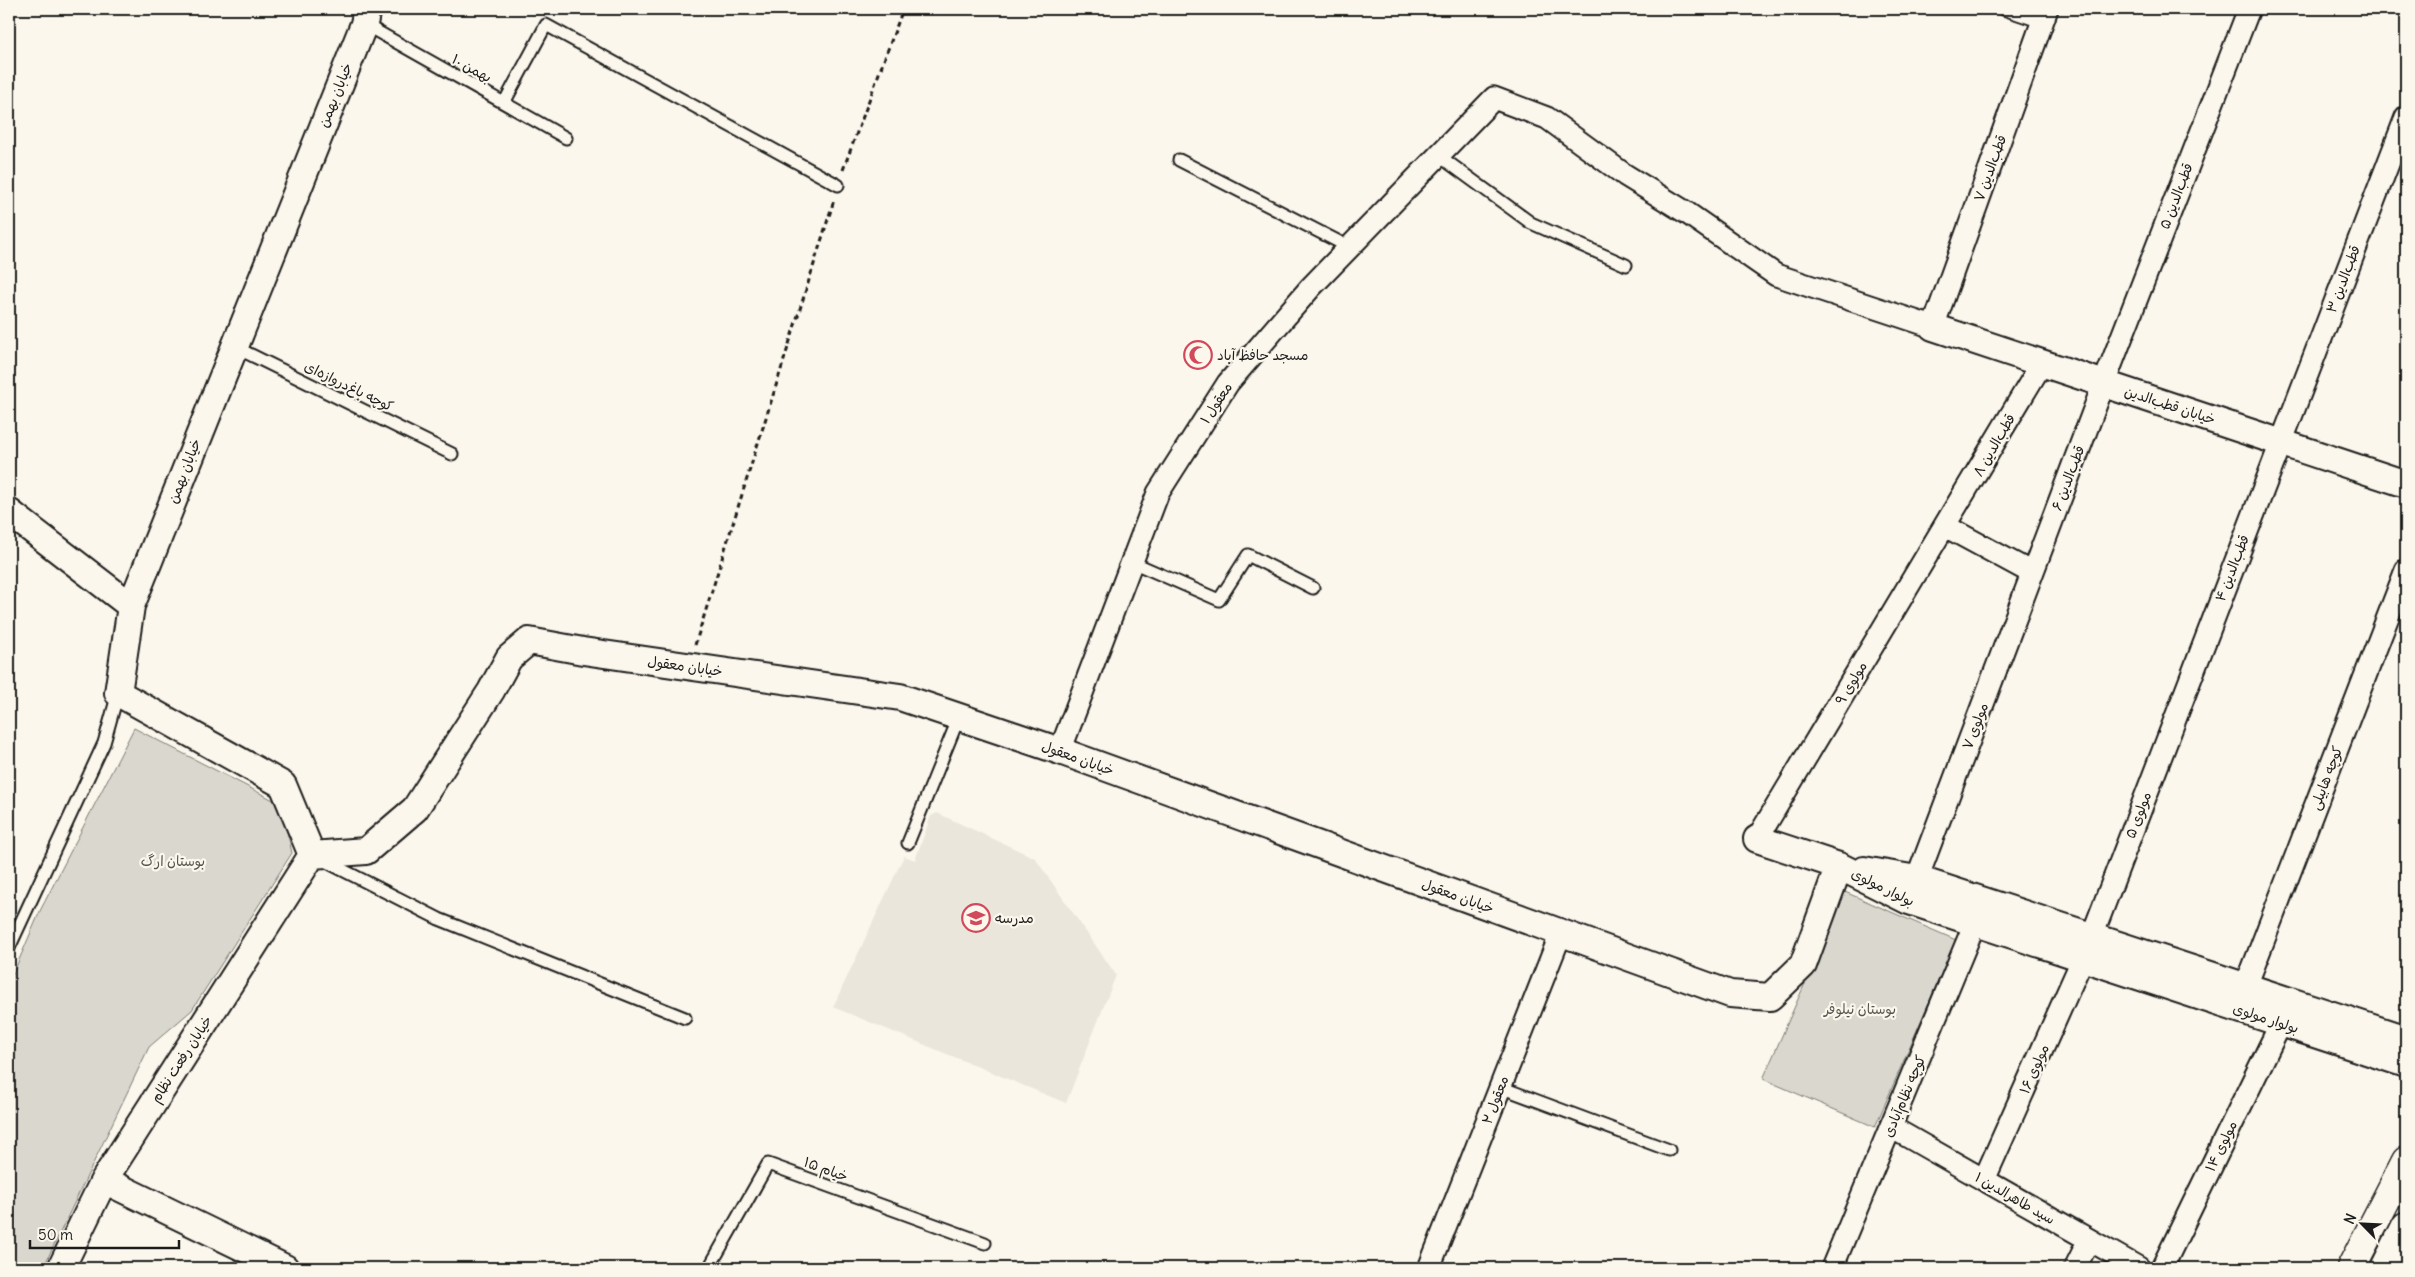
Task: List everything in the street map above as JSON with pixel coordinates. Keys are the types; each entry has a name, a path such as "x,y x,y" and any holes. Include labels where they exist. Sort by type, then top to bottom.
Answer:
{"main road":[{"path":"2351,1268 2406,1161"},
{"path":"2385,1268 2406,1226"}],"street":[{"name":"قطب‌الدین ۵","path":"2104,383 2249,9"},
{"name":"قطب‌الدین ۷","path":"1933,327 2044,15"},
{"name":"خیابان بهمن","path":"118,693 131,606 365,16"},
{"name":"معقول ۱","path":"1060,751 1158,493 1228,383 1311,286 1494,98 1547,118 1625,175 1687,214 1776,275 1933,327"},
{"name":"قطب‌الدین ۳","path":"2280,442 2406,116"},
{"name":"خیابان قطب‌الدین","path":"1933,327 2406,484"},
{"name":"قطب‌الدین ۸","path":"1946,526 2042,363"},
{"name":"قطب‌الدین ۶","path":"2032,573 2104,383"},
{"name":"قطب‌الدین ۴","path":"2184,694 2280,442"},
{"path":"9,512 131,606"},
{"path":"1946,526 2032,573"},
{"name":"مولوی ۹","path":"1757,839 1946,526"},
{"name":"کوچه هابیلی","path":"2246,986 2406,570"},
{"name":"مولوی ۷","path":"1917,879 2032,573"},
{"name":"خیابان معقول","path":"312,855 366,851 415,810 491,691 509,658 528,641 900,697 1060,751 1730,994 1770,997 1803,965 1839,866"},
{"path":"118,693 284,785 312,855"},
{"name":"مولوی ۵","path":"2088,947 2184,694"},
{"path":"1757,839 1839,866"},
{"name":"خیابان رفعت نظام","path":"61,1268 104,1180 312,855"},
{"name":"بولوار مولوی","path":"1839,866 1909,901 1975,923 2088,947 2246,986 2406,1039"},
{"name":"بولوار مولوی","path":"1839,866 1917,879 2281,1023 2406,1064"},
{"name":"کوچه نظام‌آبادی","path":"1832,1268 1975,923"},
{"name":"معقول ۲","path":"1429,1268 1561,933"},
{"name":"مولوی ۱۶","path":"1984,1180 2088,947"},
{"name":"مولوی ۱۴","path":"2162,1268 2281,1023"},
{"name":"سید طاهرالدین ۱","path":"1891,1127 2139,1268"},
{"path":"104,1180 285,1268"},
{"path":"2075,1268 2089,1240"}],"lane":[{"path":"2003,9 2044,15"},
{"name":"بهمن ۱۰","path":"365,16 504,103 566,138"},
{"path":"504,103 546,25 838,185"},
{"path":"1438,155 1531,223 1626,265"},
{"path":"1179,160 1349,247"},
{"name":"کوچه باغ‌دروازه‌ای","path":"233,346 452,454"},
{"path":"1132,562 1218,600 1248,556 1313,588"},
{"path":"9,948 104,743 118,693"},
{"path":"908,844 959,717"},
{"path":"312,855 439,919 686,1018"},
{"path":"1500,1087 1669,1150"},
{"name":"خیام ۱۵","path":"710,1268 768,1164 985,1243"}],"path":[{"path":"688,666 838,185 903,9"}],"shaded area":[{"name":"مدرسه","path":"937,813 1035,858 1116,975 1066,1103 833,1007 904,856 915,860 931,816"}],"green space":[{"name":"بوستان ارگ","path":"134,728 281,804 292,853 192,1010 149,1047 43,1268 9,1268 9,983 41,909"},
{"name":"بوستان نیلوفر","path":"1845,892 1956,940 1875,1127 1763,1079"}],"place":[{"name":"مسجد حافظ آباد","path":"1198,355"},
{"name":"مدرسه","path":"976,918"}]}
